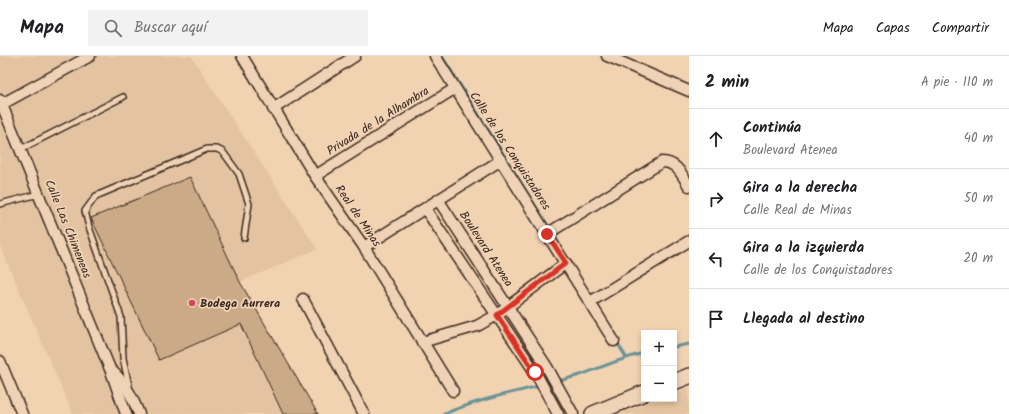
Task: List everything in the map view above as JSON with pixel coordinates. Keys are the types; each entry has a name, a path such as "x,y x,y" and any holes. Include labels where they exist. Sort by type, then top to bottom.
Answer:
{"main road":[{"path":"677,381 689,376"},
{"path":"594,414 641,395"}],"street":[{"path":"1,102 90,56"},
{"name":"Real de Minas","path":"242,56 315,176 364,248 453,391"},
{"path":"273,108 355,56"},
{"name":"Calle de los Conquistadores","path":"435,56 454,89 501,160 614,341"},
{"path":"607,56 619,59 688,89"},
{"name":"Privada de la Alhambra","path":"315,176 454,89"},
{"name":"Calle Las Chimeneas","path":"1,102 40,194 110,369 126,414"},
{"path":"364,248 426,210 501,160"},
{"path":"547,234 662,162 671,163 676,166 689,186"},
{"name":"Boulevard Atenea","path":"439,201 547,368 573,414"},
{"path":"426,210 535,372 558,414"},
{"path":"590,302 689,241"},
{"path":"422,342 470,329 497,315 566,263"},
{"path":"303,299 364,414"},
{"path":"0,361 22,414"},
{"name":"Calle Las Chimeneas","path":"110,369 130,391 140,414"}],"lane":[{"path":"21,149 123,97"},
{"path":"130,391 123,358 121,317 89,227 85,211 90,203 96,196 207,149 218,149 223,152 239,174 249,204 244,238"},
{"path":"0,204 40,194"}],"shaded area":[{"path":"0,56 191,56 317,249 240,282 313,414 73,414 0,246"},
{"path":"689,388 689,414 619,414 651,402 677,402 677,392"}],"building":[{"name":"Bodega Aurrera","path":"190,177 240,282 318,414 283,414 241,324 159,360 91,218"}],"waterway":[{"path":"442,56 550,229"},
{"path":"616,341 626,357"},
{"path":"677,346 689,344"},
{"path":"444,414 477,402 580,375 641,354"}],"place":[{"name":"Bodega Aurrera","path":"192,303"}],"route":[{"path":"535,372 497,315 566,263 547,234"}]}
